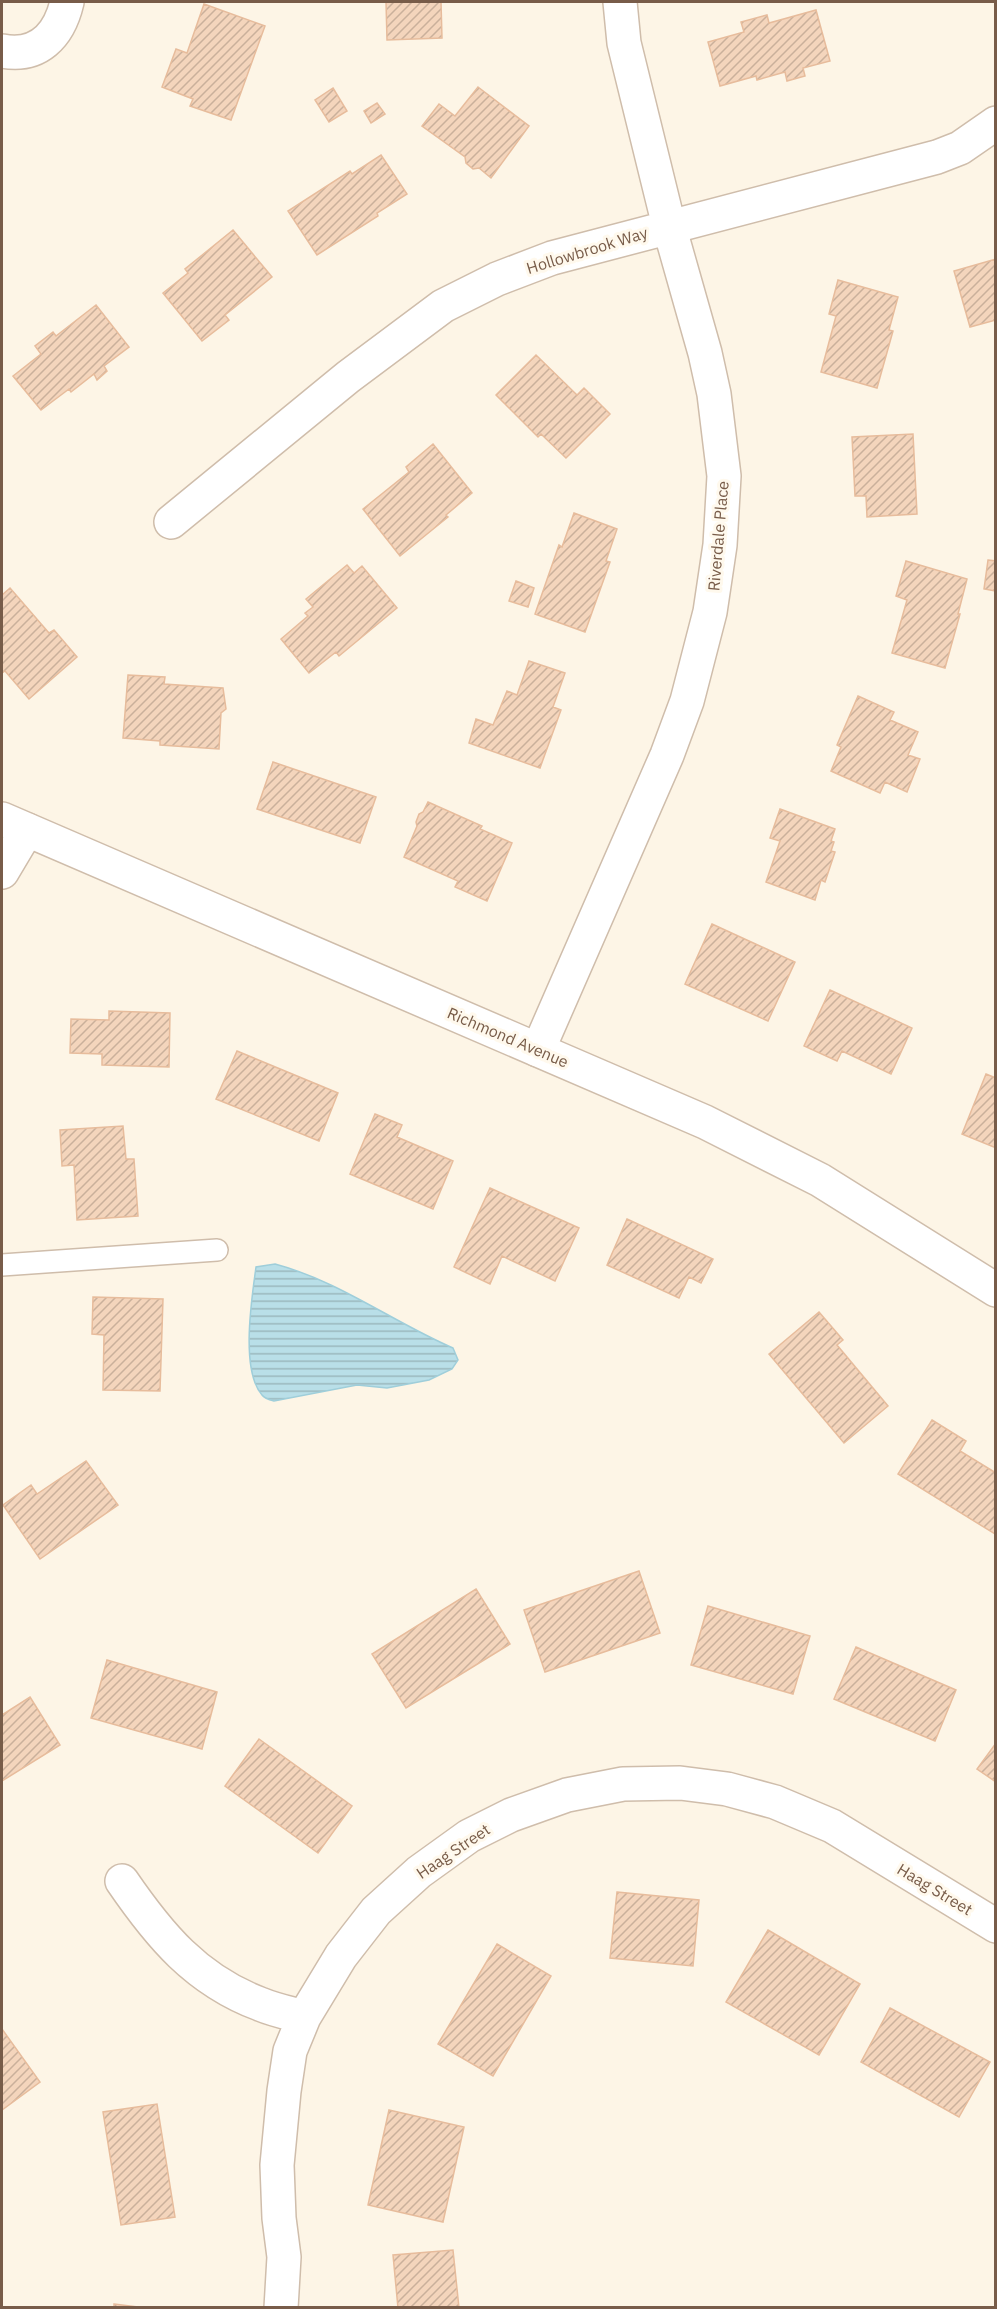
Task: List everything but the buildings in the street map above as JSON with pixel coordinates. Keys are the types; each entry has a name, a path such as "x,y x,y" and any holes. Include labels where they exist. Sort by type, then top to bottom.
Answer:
{"street":[{"path":"2,51 24,53 42,46 53,34 64,14 67,2"},
{"name":"Riverdale Place","path":"538,1050 667,755 687,701 702,649 720,545 723,497 722,444 705,352 669,226 624,43 620,2"},
{"name":"Hollowbrook Way","path":"171,522 348,377 443,306 497,279 552,258 937,157 960,148 996,123"},
{"path":"2,872 14,824"},
{"name":"Richmond Avenue","path":"14,824 705,1122 820,1180 996,1290"},
{"name":"Haag Street","path":"281,2307 284,2258 279,2218 277,2165 290,2050 304,2017 341,1956 376,1911 419,1872 469,1836 511,1815 567,1795 623,1784 680,1783 727,1789 775,1802 832,1826 996,1926"},
{"path":"122,1881 150,1922 174,1950 210,1979 259,2004 304,2017"}],"lane":[{"path":"2,1265 217,1250"}],"water":[{"path":"275,1264 299,1271 344,1291 453,1348 458,1360 452,1369 429,1380 387,1388 357,1385 274,1401 266,1398 255,1384 251,1369 250,1314 256,1267"}]}
